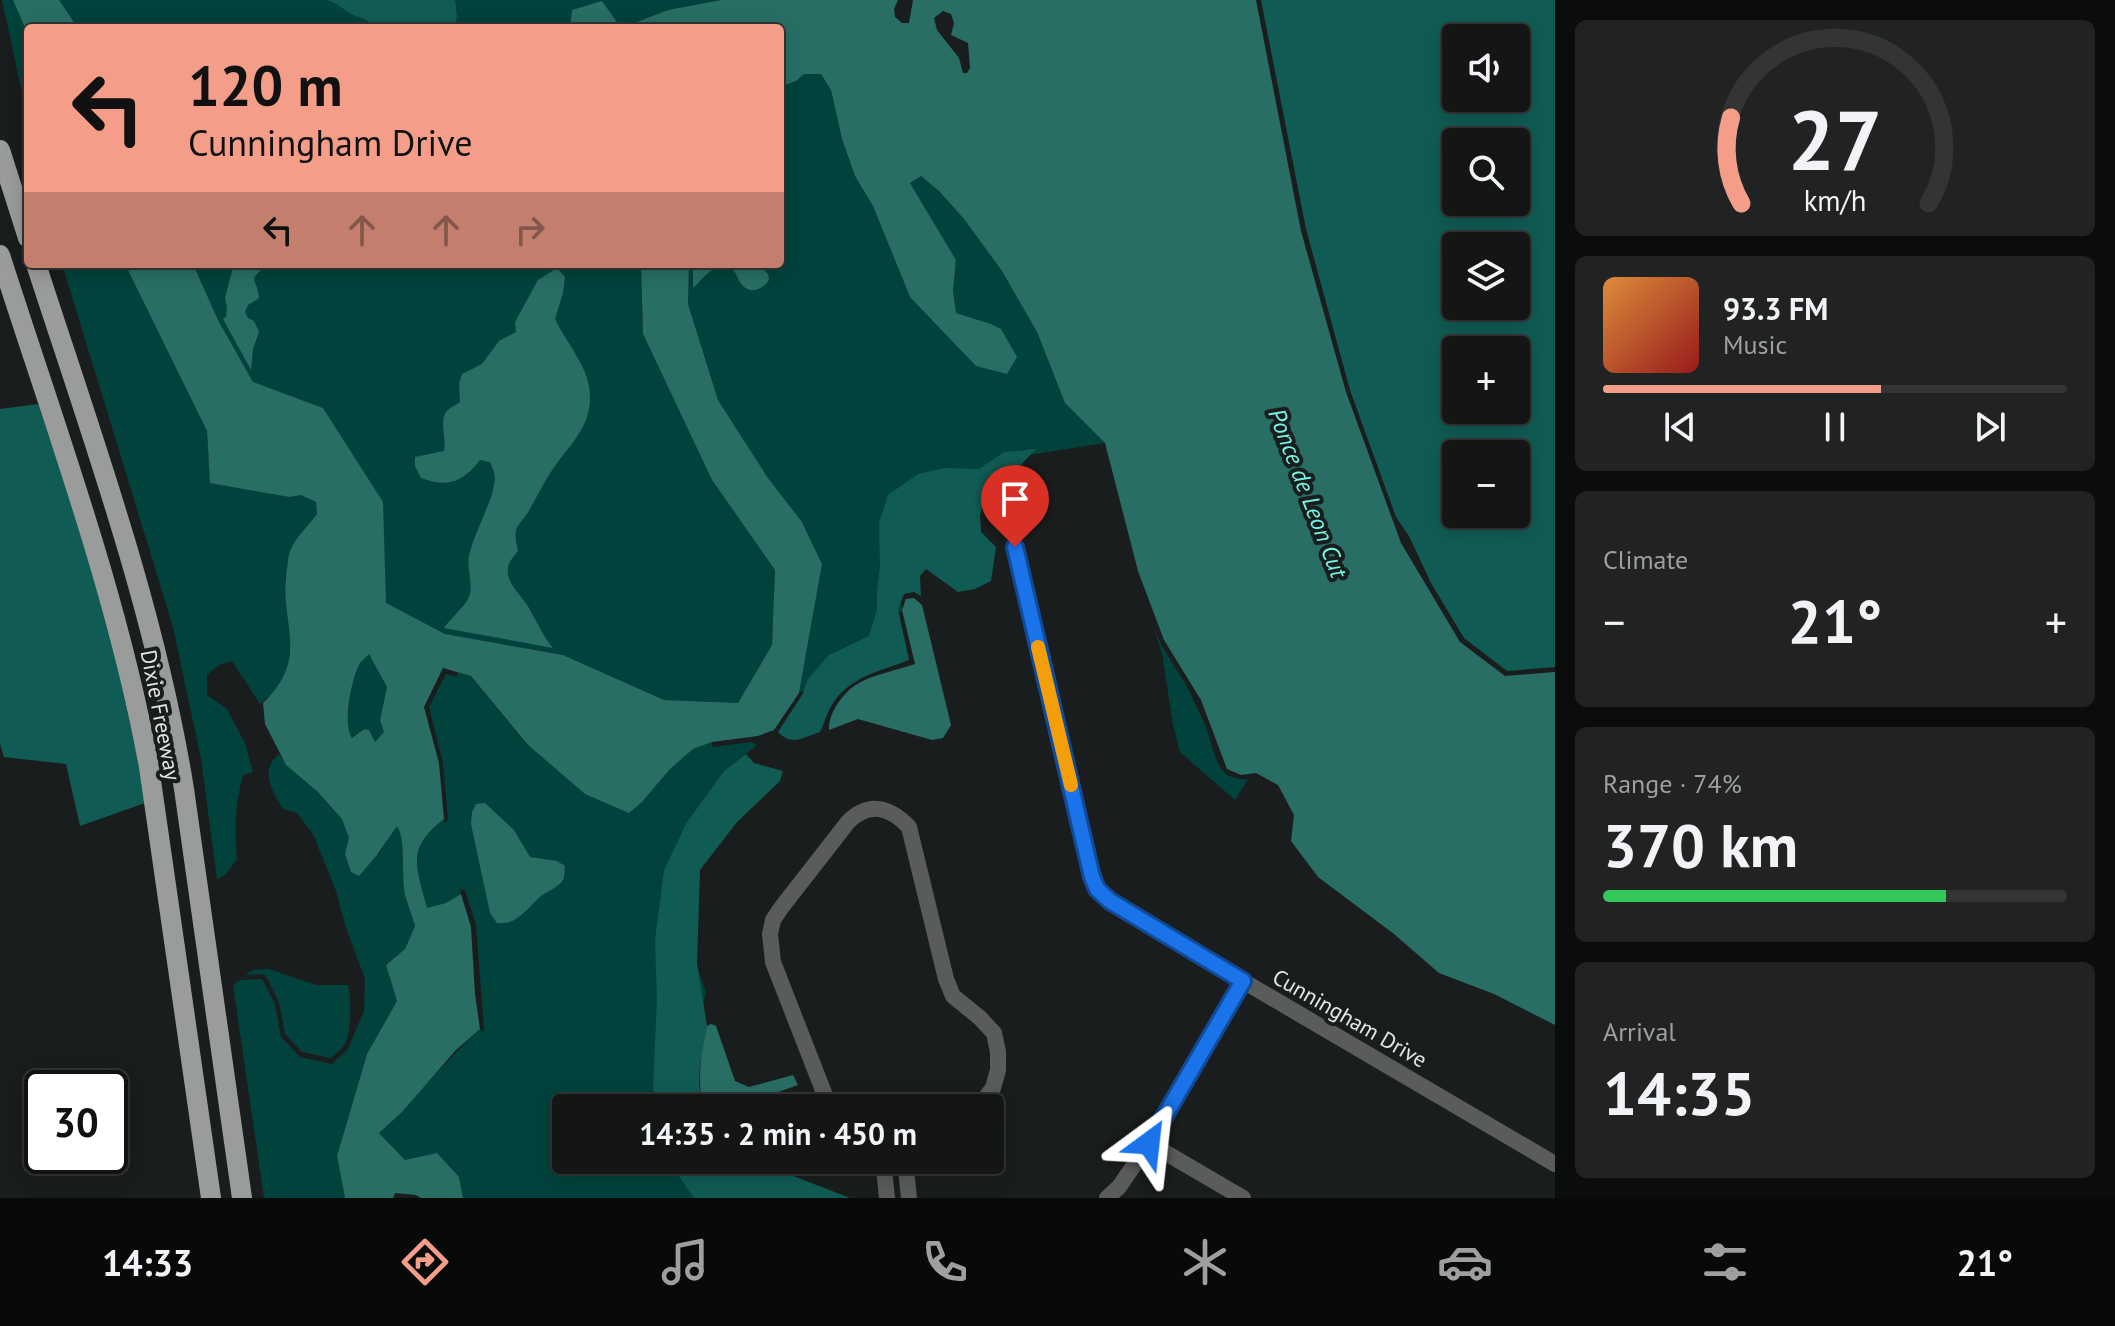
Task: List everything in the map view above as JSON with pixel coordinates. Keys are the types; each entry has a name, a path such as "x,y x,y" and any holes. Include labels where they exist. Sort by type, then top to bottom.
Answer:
{"main road":[{"path":"0,150 24,225"},
{"name":"Dixie Freeway","path":"0,255 113,608 140,718 211,1198"},
{"name":"Dixie Freeway","path":"37,268 129,552 154,641 176,739 242,1198"}],"street":[{"name":"Cunningham Drive","path":"1015,547 1097,889 1110,901 1243,981 1555,1164"},
{"path":"824,1094 773,962 770,934 773,920 781,908 848,822 857,813 872,809 886,810 909,827 946,979 953,996 994,1033 998,1070 988,1094"},
{"path":"1107,1198 1119,1187 1149,1143 1243,981"},
{"path":"1149,1143 1243,1198"},
{"path":"884,1174 887,1198"},
{"path":"906,1174 909,1198"}],"shaded area":[{"path":"2,0 13,0 24,26 24,102"},
{"path":"59,0 721,0 668,10 631,24 610,24 572,10 570,24 75,24"},
{"path":"327,0 455,0 457,16 455,24 371,24"},
{"path":"1261,0 1555,0 1555,667 1507,671 1464,638 1396,517 1350,390 1306,229"},
{"path":"804,74 821,74 831,90 842,139 855,176 873,206 910,297 1001,329 956,313 953,290 956,260 910,183 921,176 964,219 1002,271 1037,332 1065,403 1105,443 1029,455 993,467 898,581 902,610 884,631 851,663 799,693 822,564 802,522 768,478 718,400 688,304 689,268 784,268 784,86"},
{"path":"63,268 128,268 207,431 210,482 289,497 301,494 316,502 317,514 290,550 285,579 291,645 287,671 279,688 260,704 232,661 219,665 207,675 207,695 227,709 245,743 253,772 243,775 238,797 235,826 237,859 225,875 217,879 201,759 173,627"},
{"path":"195,268 641,268 643,334 712,480 775,570 772,645 738,703 664,700 563,655 445,634 385,603 382,502 323,408 253,382 218,320"},
{"path":"38,404 97,576 148,802 80,826 66,764 4,757 0,744 0,409"},
{"path":"1036,449 1017,469 986,490 980,516 981,532 996,547 991,581 975,589 958,592 926,569 920,576 921,596 914,592 904,594 898,609 909,660 849,686 833,703 820,732 793,740 783,737 778,732 802,695 808,679 829,655 869,636 877,610 879,523 888,495 918,474 945,468 979,469 1004,452"},
{"path":"1154,629 1190,692 1221,769 1227,775 1248,779 1235,800 1180,752 1162,653"},
{"path":"369,653 387,687 380,720 385,732 374,742 363,729 352,738 348,722 354,679 360,663"},
{"path":"457,672 471,676 527,745 642,802 670,769 693,749 712,742 712,747 751,742 757,745 724,771 687,822 691,934 706,993 698,1022 692,1094 552,1094 552,1174 772,1174 837,1198 463,1198 459,1177 405,1160 379,1133 480,1029 483,1032 484,1029 476,925 465,890 460,889 461,894 446,903 427,909 418,870 419,850 424,840 444,819 445,824 448,819 443,763 429,707 446,674 457,677"},
{"path":"279,754 338,812 349,836 345,854 378,855 397,825 405,895 415,926 405,949 386,965 397,1001 367,1054 337,1156 345,1198 264,1198 233,985 240,980 262,979 275,1004 281,1037 300,1057 332,1064 348,1049 364,1011 365,979 336,891 313,834 297,813 283,809 269,781 270,767"},
{"path":"746,754 754,763 783,771 780,781 737,822 700,870 697,964 707,1026 700,1066 701,1094 654,1094 657,1001 655,940 664,870 687,822 724,771"},
{"path":"269,969 316,985 348,985 350,1015 347,1039 331,1058 302,1052 285,1034 279,1002 266,976 245,975 253,970"},
{"path":"677,1174 788,1174 850,1198 694,1198"}],"water":[{"path":"13,0 59,0 75,24 24,24"},
{"name":"Ponce de Leon Cut","path":"721,0 898,0 895,17 902,23 909,23 913,0 1256,0 1301,231 1346,392 1401,543 1460,642 1505,676 1555,672 1555,1025 1494,994 1439,973 1394,934 1318,877 1291,841 1294,815 1278,785 1256,773 1241,775 1227,769 1201,700 1164,640 1138,571 1105,443 1065,403 1037,332 1002,271 939,191 921,176 910,183 956,260 953,290 956,313 1001,329 1017,357 1007,374 976,366 910,297 873,206 855,176 842,139 831,90 821,74 804,74 784,86 784,24 631,24 668,10","holes":["943,11 951,14 954,23 951,35 968,43 970,68 967,73 963,73 959,58 937,30 934,18"]},
{"path":"602,1 618,24 570,24 572,10"},
{"path":"127,268 195,268 218,320 253,382 323,408 383,502 386,603 445,634 563,655 664,700 738,703 772,645 775,570 712,480 643,334 641,268 689,268 688,304 718,400 768,478 802,522 822,564 799,693 774,730 758,736 712,742 693,749 629,813 585,794 527,744 471,676 443,668 424,707 439,763 444,819 423,840 417,859 418,870 427,908 446,903 461,894 471,927 480,1029 456,1050 402,1112 379,1133 405,1160 437,1153 459,1177 463,1198 421,1198 395,1193 393,1198 345,1198 337,1156 367,1054 397,1001 386,965 405,949 415,926 405,895 400,832 397,826 359,876 351,872 345,854 349,838 342,819 318,792 286,765 265,724 263,703 278,686 290,654 285,588 290,551 317,514 316,502 301,495 289,497 210,483 207,431","holes":["369,654 387,687 380,720 384,732 375,742 369,730 364,729 352,738 348,722 351,689 360,663"]},
{"path":"233,268 264,268 254,280 259,298 248,305 245,312 259,332 251,370 223,319 227,307 225,298"},
{"path":"557,268 565,277 555,319 587,377 589,408 579,434 552,470 516,530 518,551 508,571 512,584 553,648 444,628 470,594 469,556 495,479 490,462 480,460 467,474 454,481 431,481 421,478 415,466 415,457 444,451 445,414 460,402 462,374 482,364 499,341 516,332 515,322 538,280"},
{"path":"693,268 715,268 708,273 693,288"},
{"path":"762,268 769,280 760,288 749,290 732,269"},
{"path":"914,598 922,605 951,725 943,738 932,740 858,719 829,730 834,710 853,687 872,677 915,664 902,610 906,599"},
{"path":"485,803 514,830 530,857 557,861 565,866 564,878 559,885 510,922 497,923 490,913 471,824 476,804"},
{"path":"707,1026 716,1026 735,1081 749,1087 793,1075 798,1085 773,1094 701,1094 700,1067"}],"slow traffic":[{"path":"1038,647 1071,785"}],"route":[{"path":"1015,547 1097,889 1110,901 1243,981 1149,1143"}]}
